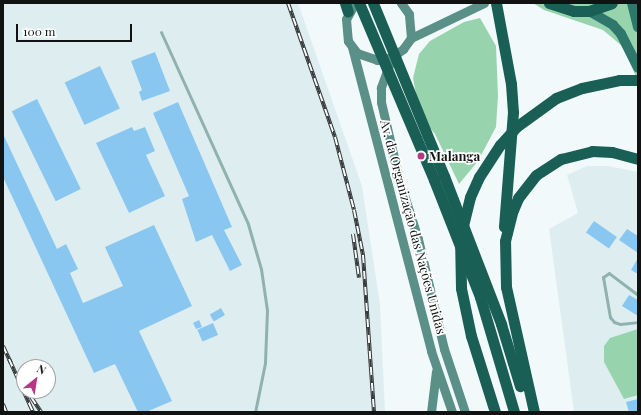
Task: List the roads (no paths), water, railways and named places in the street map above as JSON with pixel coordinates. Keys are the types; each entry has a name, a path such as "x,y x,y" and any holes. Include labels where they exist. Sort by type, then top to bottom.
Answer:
{"highway":[{"path":"359,3 439,178 501,324 527,412"},
{"path":"373,3 439,178 480,296 514,412"},
{"path":"496,3 511,84 513,112 505,202 506,288 534,412"},
{"path":"549,3 574,11 589,11 612,3"},
{"path":"494,412 471,336 461,288 460,238 470,197 479,177 500,145 516,127 556,98 582,88 619,80 638,80"},
{"path":"505,241 507,225 518,198 536,175 548,166 561,159 592,151 612,152 638,159"}],"main road":[{"path":"401,3 409,14 411,38"},
{"path":"352,47 370,59 392,57 403,49 411,38 484,3"},
{"path":"632,3 638,27"},
{"name":"Av. da Organização das Nações Unidas","path":"350,6 345,26 352,47 437,368 452,412"},
{"path":"589,11 612,25 638,68"},
{"name":"Av. da Organização das Nações Unidas","path":"392,57 381,88 381,102 399,179 418,239 444,349 465,412"},
{"path":"431,412 437,368"}],"lane":[{"path":"160,32 248,224 261,269 267,310 265,363 255,412"},
{"path":"638,295 609,273 603,277 610,317 614,322 620,324 638,322"}],"railway":[{"path":"288,3 335,137 354,210 363,255 374,412"},
{"path":"353,234 359,278"},
{"path":"3,346 11,363"},
{"path":"9,359 33,412"},
{"path":"32,399 41,412"},
{"path":"3,404 6,412"}],"place":[{"name":"Malanga","path":"421,156"}]}
